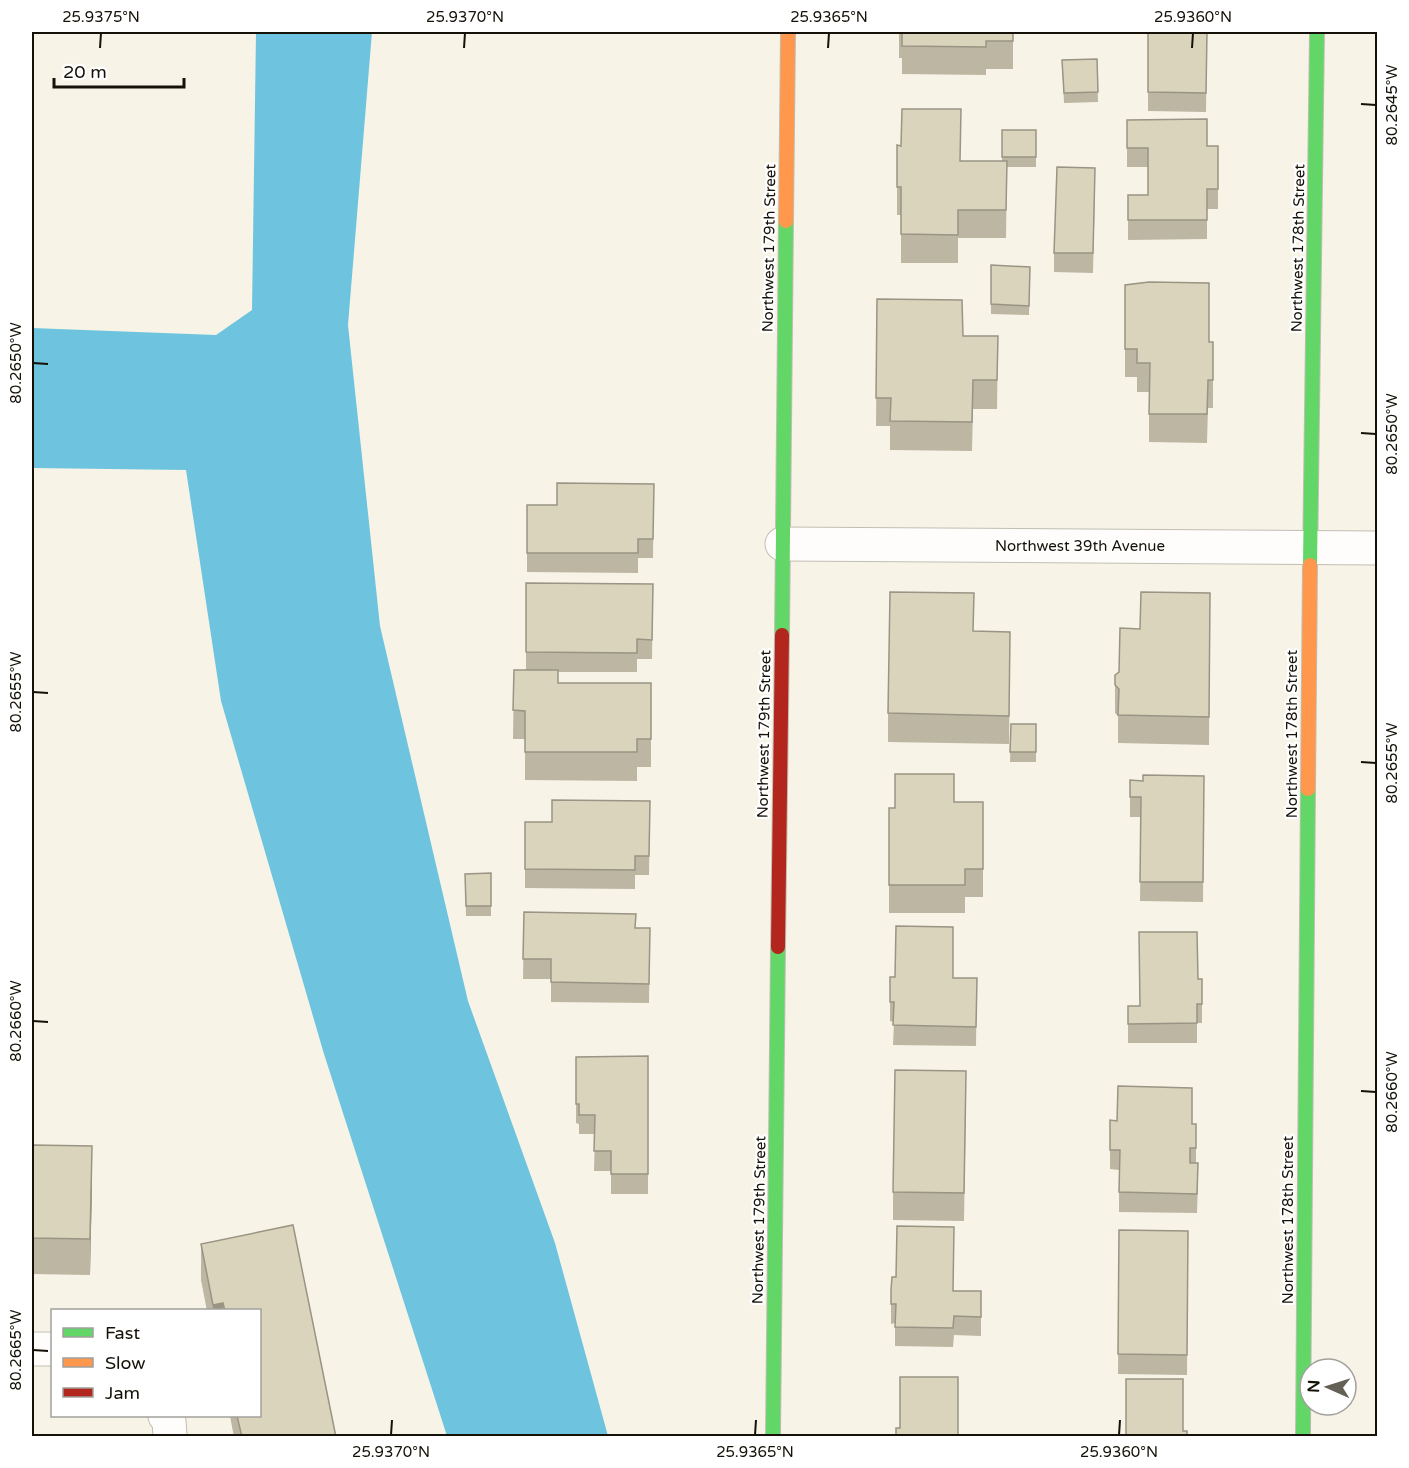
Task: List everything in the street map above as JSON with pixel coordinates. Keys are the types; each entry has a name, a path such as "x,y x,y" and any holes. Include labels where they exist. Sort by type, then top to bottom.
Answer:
{"street":[{"name":"Northwest 179th Street","path":"773,1437 788,32"},
{"name":"Northwest 178th Street","path":"1303,1437 1310,547 1317,32"},
{"name":"Northwest 39th Avenue","path":"782,544 1377,548"},
{"path":"32,1349 51,1349"},
{"path":"166,1417 169,1421 170,1437"}],"water":[{"path":"256,32 372,32 348,325 380,626 468,1001 555,1243 608,1436 447,1436 324,1054 221,701 186,470 32,468 32,328 216,335 252,310"}],"building":[{"path":"902,32 1013,32 1013,41 986,41 986,47 902,46"},
{"path":"1148,32 1207,32 1206,93 1148,92"},
{"path":"1097,59 1098,92 1064,93 1062,60"},
{"path":"902,109 961,109 960,161 1007,161 1006,210 958,210 958,235 901,234 901,187 897,187 897,145 901,146"},
{"path":"1207,119 1207,146 1218,146 1218,189 1207,189 1207,220 1128,220 1128,195 1148,195 1148,148 1127,148 1127,120"},
{"path":"1002,130 1036,130 1036,157 1002,157"},
{"path":"1057,167 1095,168 1093,253 1054,253"},
{"path":"991,265 1030,267 1029,306 991,304"},
{"path":"1149,282 1209,283 1209,342 1213,342 1213,380 1208,380 1207,414 1149,414 1150,363 1137,363 1137,349 1125,349 1125,285"},
{"path":"877,299 962,300 963,336 998,336 997,380 973,380 972,422 890,421 891,398 876,398"},
{"path":"557,483 654,484 653,539 638,539 638,553 527,553 527,505 557,505"},
{"path":"526,583 653,584 652,640 637,639 637,653 526,652"},
{"path":"890,592 974,593 973,631 1010,632 1009,716 888,713"},
{"path":"1141,592 1210,593 1209,717 1118,715 1119,689 1115,685 1115,675 1119,672 1120,628 1140,629"},
{"path":"514,670 558,670 558,683 651,683 651,739 637,739 637,752 525,752 525,711 513,710"},
{"path":"1011,724 1036,724 1036,752 1010,752"},
{"path":"895,774 954,774 954,802 983,802 983,869 965,869 965,885 889,885 889,808 895,808"},
{"path":"1143,775 1204,776 1203,882 1140,882 1141,797 1130,797 1130,780 1143,781"},
{"path":"552,800 650,801 649,856 635,856 635,870 525,869 525,822 552,822"},
{"path":"491,873 491,906 466,906 465,874"},
{"path":"524,912 636,914 635,928 650,928 649,984 551,982 551,959 523,959"},
{"path":"896,926 953,927 953,978 977,978 976,1027 893,1025 894,1002 890,1002 890,977 895,977"},
{"path":"1139,932 1197,932 1198,979 1202,979 1202,1004 1197,1004 1197,1023 1128,1024 1128,1006 1140,1006"},
{"path":"648,1056 648,1174 611,1174 611,1151 594,1151 595,1115 579,1115 579,1104 576,1104 576,1057"},
{"path":"895,1070 966,1071 964,1193 893,1192"},
{"path":"1118,1086 1192,1088 1192,1124 1196,1124 1196,1148 1190,1148 1190,1163 1198,1163 1197,1194 1119,1192 1120,1150 1110,1150 1110,1120 1117,1121"},
{"path":"32,1145 92,1146 90,1239 32,1238"},
{"path":"293,1225 336,1437 242,1437 237,1417 261,1417 261,1309 224,1309 223,1303 213,1305 201,1244"},
{"path":"897,1226 954,1227 953,1291 981,1291 981,1317 954,1316 953,1328 895,1327 896,1304 891,1304 891,1290 892,1277 896,1277"},
{"path":"1119,1230 1188,1231 1187,1355 1118,1354"},
{"path":"900,1377 958,1377 958,1437 896,1437 896,1428 900,1428"},
{"path":"1126,1379 1183,1379 1183,1431 1187,1431 1187,1437 1106,1437 1126,1436"}],"traffic: fast":[{"path":"1310,565 1317,32"},
{"path":"782,635 786,221"},
{"path":"1303,1436 1308,789"},
{"path":"773,1436 778,947"}],"traffic: slow":[{"path":"786,221 788,32"},
{"path":"1308,789 1310,565"}],"traffic: jam":[{"path":"778,947 782,635"}]}
